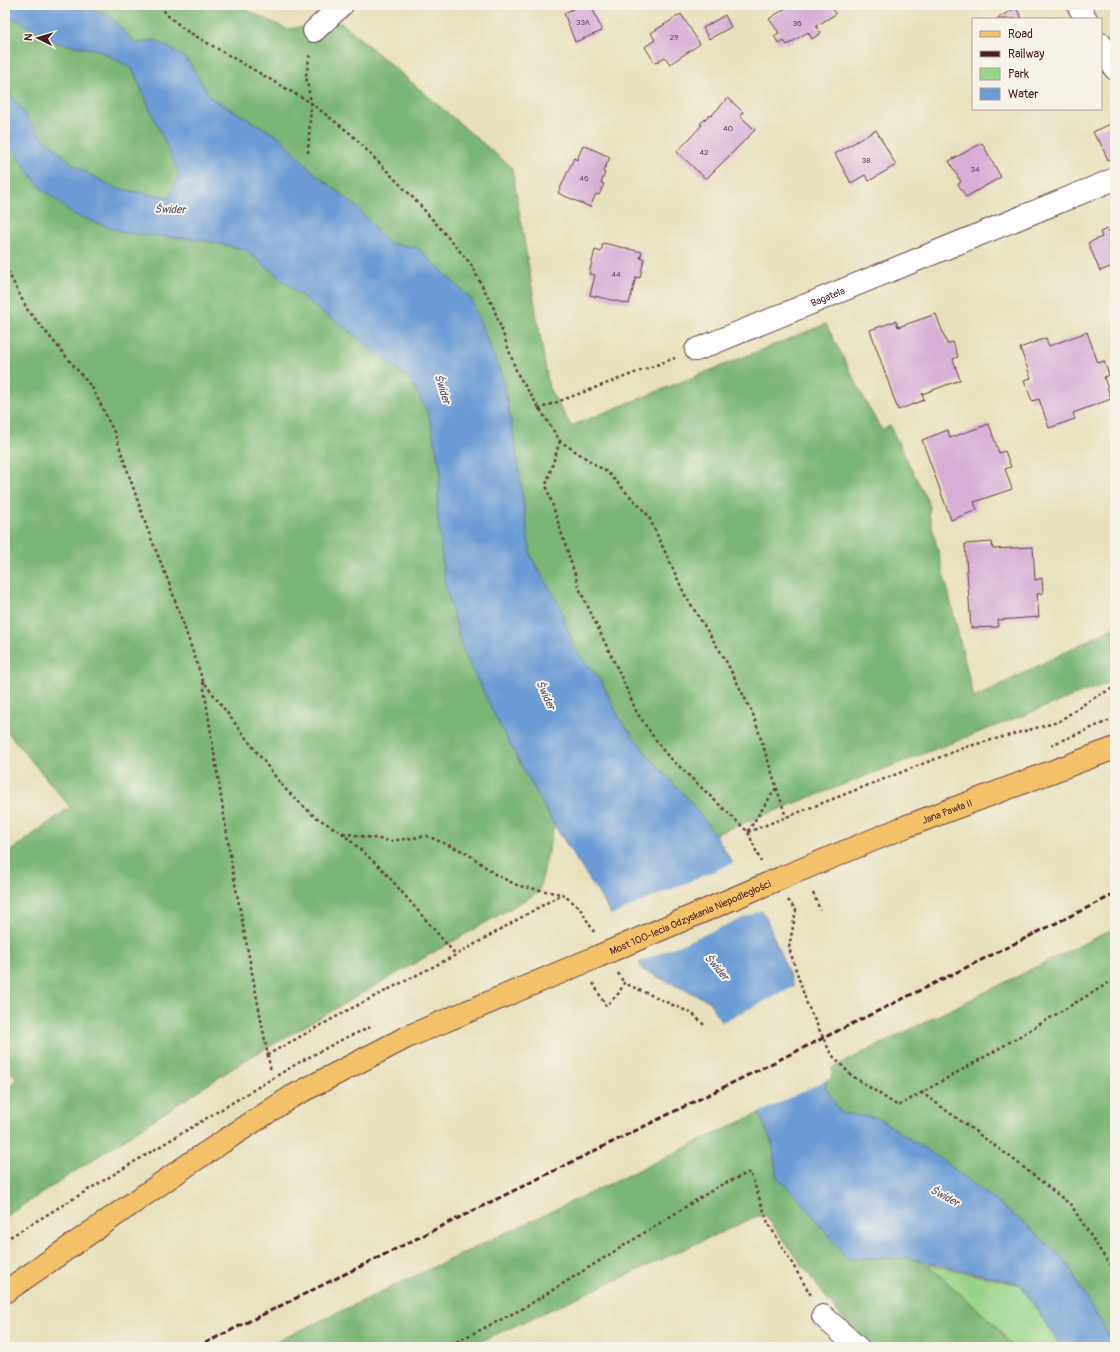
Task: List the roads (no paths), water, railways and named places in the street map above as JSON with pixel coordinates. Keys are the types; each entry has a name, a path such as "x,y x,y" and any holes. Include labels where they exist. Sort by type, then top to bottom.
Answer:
{"main road":[{"name":"Jana Pawła II","path":"781,878 907,826 1115,748"},
{"name":"Most 100-lecia Odzyskania Niepodległości","path":"37,1268 189,1164 291,1097 407,1038 599,947 781,878"},
{"path":"5,1286 37,1268"},
{"path":"5,1292 37,1268"}],"street":[{"path":"314,31 342,5"},
{"path":"1078,5 1085,18"},
{"path":"1102,46 1115,68"},
{"name":"Bagatela","path":"696,350 1115,179"},
{"path":"823,1316 857,1347"}],"water":[{"name":"Świder","path":"5,5 83,5 110,17 136,44 155,40 186,58 211,98 281,138 314,173 357,207 388,243 418,248 471,299 503,380 515,443 531,557 559,604 574,648 602,682 619,718 650,758 689,800 715,834 765,916 830,1069 825,1087 841,1113 878,1118 945,1162 1024,1223 1065,1260 1115,1347 1061,1347 1021,1284 909,1258 847,1259 797,1196 777,1178 772,1143 759,1113 753,1087 738,1050 709,1001 643,970 604,902 554,825 500,726 463,650 445,585 437,508 441,472 429,415 410,380 351,332 319,310 246,250 203,240 125,233 74,215 39,186 5,139 5,88 41,136 75,166 115,188 169,198 179,174 132,68 98,50 59,43 19,21 5,16"}],"railway":[{"path":"197,1347 1115,894"}]}
